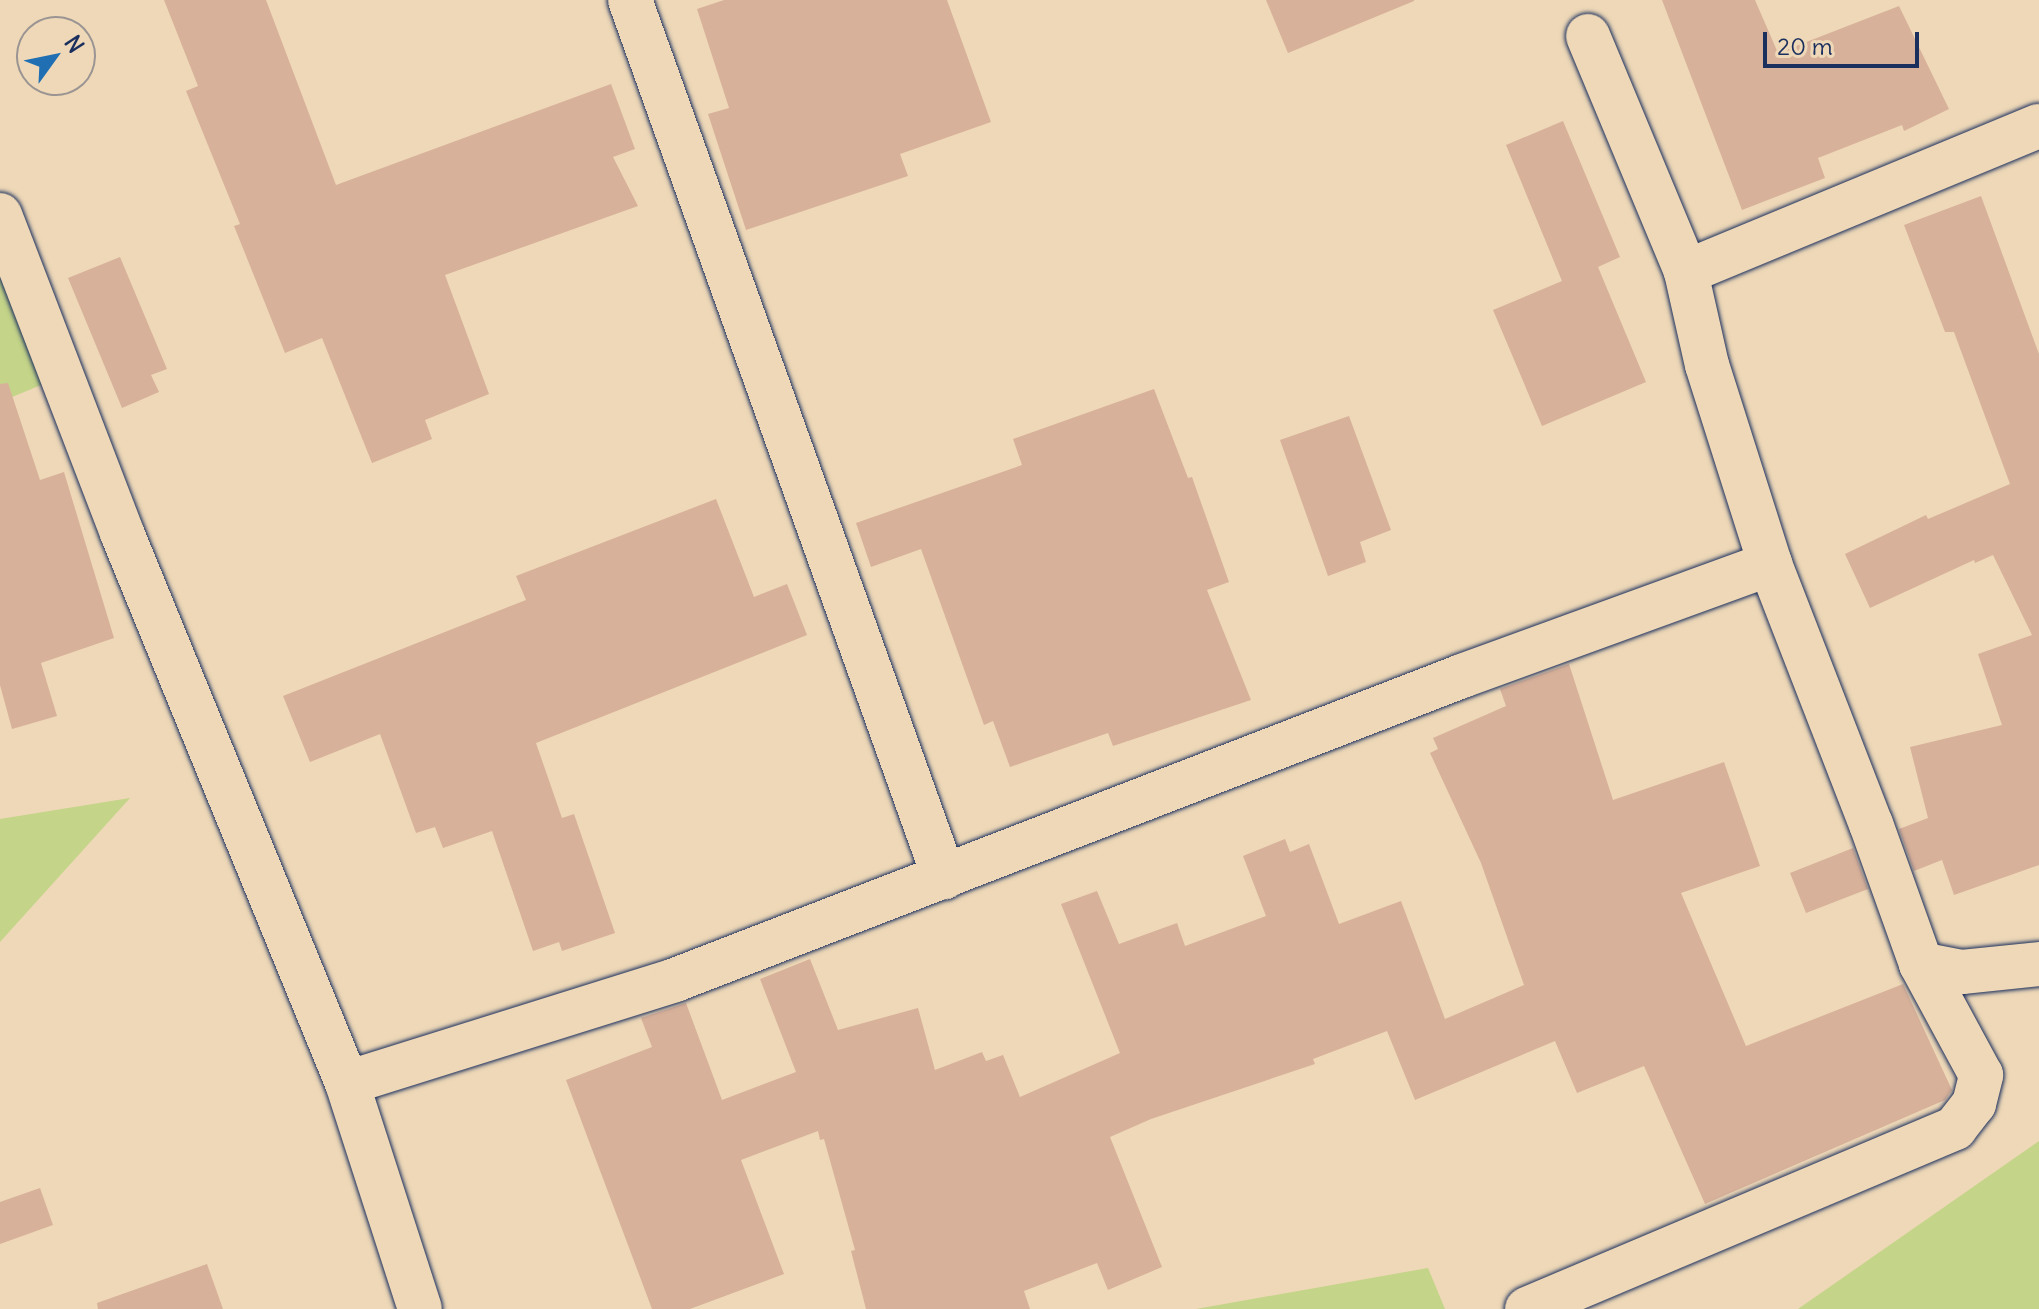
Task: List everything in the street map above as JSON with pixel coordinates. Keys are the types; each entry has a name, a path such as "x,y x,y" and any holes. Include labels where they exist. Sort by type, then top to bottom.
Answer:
{"street":[{"path":"630,0 944,877"},
{"path":"1527,1309 1955,1128 1974,1104 1981,1075 1921,964 1871,824 1770,564 1707,365 1686,272 1588,36"},
{"path":"1686,272 2039,126"},
{"path":"0,215 122,533 347,1083 420,1309"},
{"path":"347,1083 675,980 1462,676 1770,564"},
{"path":"1921,964 1962,972 2039,964"}],"green space":[{"path":"0,274 46,383 0,402"},
{"path":"130,798 0,942 0,819"},
{"path":"2039,1141 2039,1309 1798,1309"},
{"path":"1428,1268 1445,1309 1196,1309"}],"building":[{"path":"164,0 266,0 336,185 611,84 635,149 613,157 638,206 445,275 489,394 425,420 432,439 372,463 322,338 285,353 234,226 240,224 186,91 198,86"},
{"path":"724,0 947,0 991,122 900,154 908,176 746,230 708,114 729,108 697,9"},
{"path":"1266,0 1414,0 1414,1 1288,53"},
{"path":"1662,0 1755,0 1778,53 1899,6 1949,109 1904,131 1902,125 1818,158 1825,178 1742,210"},
{"path":"1563,121 1620,257 1598,267 1646,382 1542,426 1493,310 1562,281 1506,145"},
{"path":"1981,196 2039,354 2039,865 1954,895 1942,860 1914,871 1899,829 1928,818 1910,747 2002,725 1978,654 2032,635 1993,555 1975,563 1974,560 1870,608 1845,554 1926,515 1928,519 2010,484 1954,332 1945,332 1904,225"},
{"path":"120,257 167,369 151,375 159,392 122,408 68,278"},
{"path":"8,383 40,480 64,472 114,638 41,663 57,716 12,729 0,685 0,384"},
{"path":"1154,389 1188,478 1192,477 1229,582 1207,590 1251,700 1113,746 1108,733 1010,767 993,721 984,725 921,549 871,567 856,523 1022,465 1013,439"},
{"path":"1349,416 1391,530 1360,542 1366,562 1328,576 1280,440"},
{"path":"716,499 754,597 787,584 807,635 536,743 562,818 574,814 615,933 562,951 559,942 533,951 492,831 443,848 435,827 416,833 380,734 310,762 283,696 526,600 516,576"},
{"path":"1569,664 1613,800 1724,762 1760,866 1681,893 1746,1046 1903,984 1952,1090 1945,1100 1705,1204 1644,1066 1577,1093 1555,1041 1415,1100 1387,1031 1313,1059 1315,1064 1151,1119 1110,1137 1162,1267 1108,1290 1097,1263 1024,1291 1030,1309 866,1309 851,1251 855,1250 824,1139 820,1140 818,1131 741,1160 784,1274 690,1309 652,1309 566,1080 652,1047 641,1018 686,1003 722,1100 796,1072 760,979 810,959 838,1030 918,1008 935,1070 982,1052 986,1061 1003,1055 1020,1097 1120,1053 1061,904 1097,891 1119,944 1177,923 1185,946 1266,916 1243,856 1285,839 1290,852 1309,844 1339,924 1401,901 1445,1019 1524,985 1481,863 1430,753 1438,749 1433,738 1506,706 1500,689"},
{"path":"1853,848 1868,889 1806,913 1790,873"},
{"path":"40,1188 53,1225 0,1244 0,1202"},
{"path":"207,1264 223,1309 98,1309 97,1303"}]}
